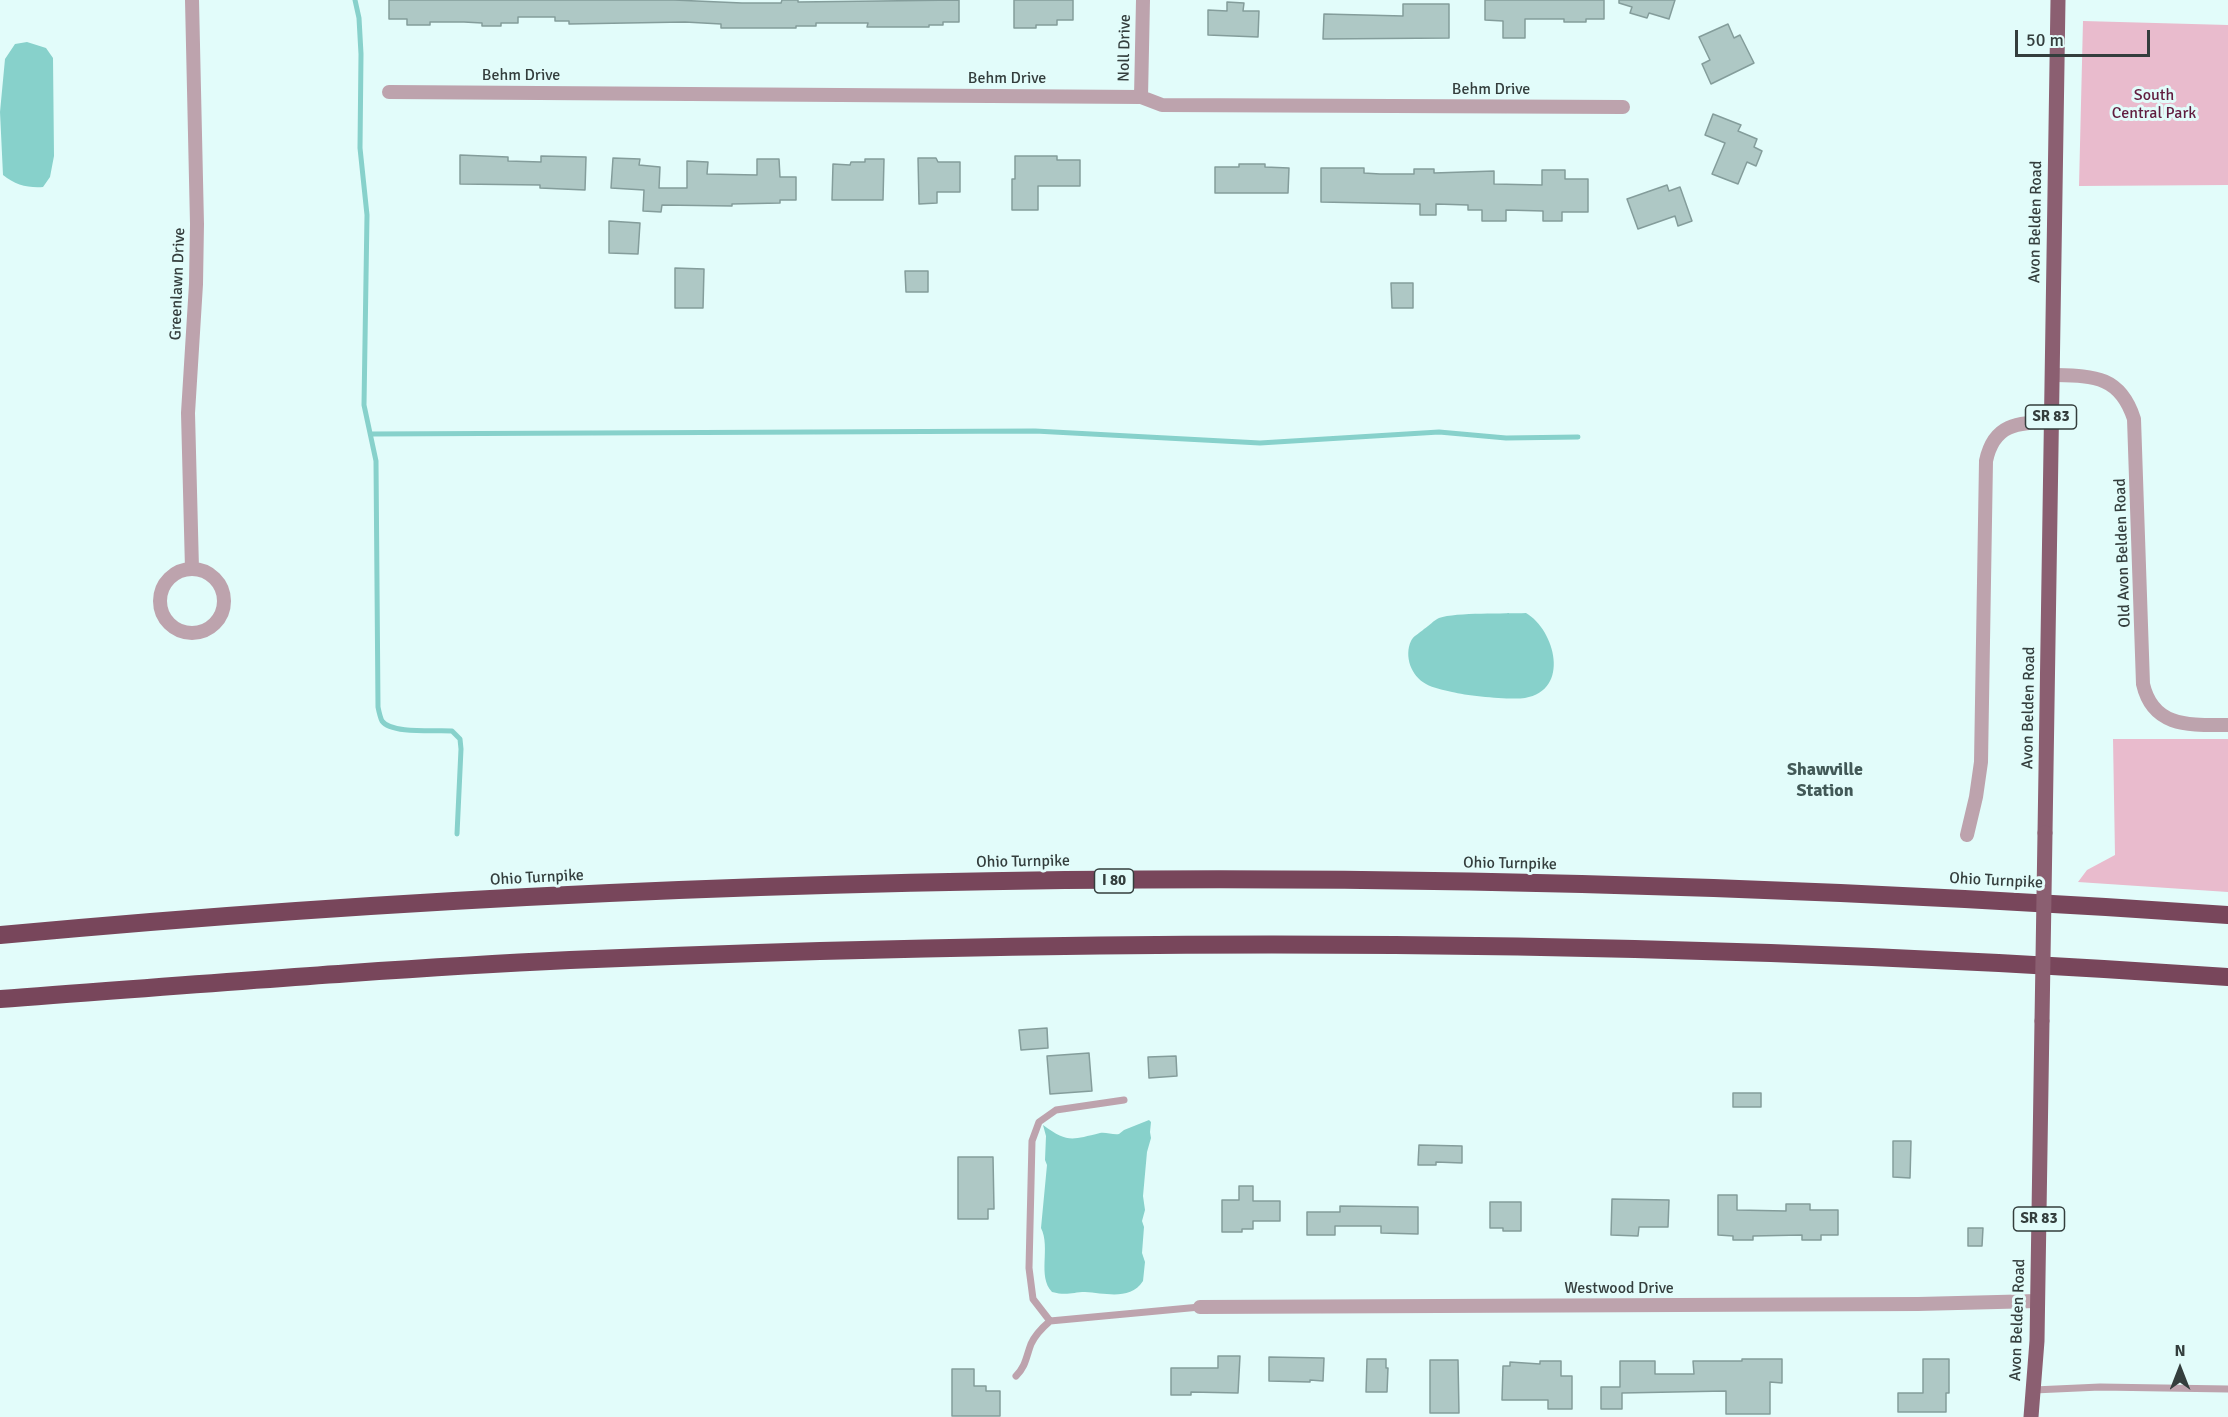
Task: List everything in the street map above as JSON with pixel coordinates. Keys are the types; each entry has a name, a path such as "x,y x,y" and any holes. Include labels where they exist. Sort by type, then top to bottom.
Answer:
{"highway":[{"name":"Ohio Turnpike","path":"0,934 296,911 606,894 842,884 1166,880 1447,882 1713,888 2027,901 2228,915"},
{"path":"0,999 329,974 567,960 885,949 1139,944 1537,946 2092,968 2228,977"}],"main road":[{"name":"Avon Belden Road","path":"2031,1417 2037,1301 2058,0"}],"street":[{"name":"Greenlawn Drive","path":"192,0 197,224 196,284 188,413 192,569"},
{"name":"Noll Drive","path":"1141,97 1143,0"},
{"name":"Behm Drive","path":"389,92 1141,97 1162,105 1623,107"},
{"name":"Old Avon Belden Road","path":"2052,375 2104,380 2124,395 2134,419 2143,684 2149,703 2163,716 2174,721 2228,725"},
{"path":"1967,835 1981,762 1986,461 1989,447 1995,437 2005,429 2025,423 2051,422"},
{"path":"192,569 200,570 215,579 220,586 224,603 218,619 204,630 186,632 170,623 160,607 160,598 167,580 174,574 192,569"},
{"name":"Westwood Drive","path":"1200,1307 1918,1304 2037,1301"}],"lane":[{"path":"1050,1320 1033,1299 1029,1268 1032,1141 1039,1122 1056,1110 1124,1100"},
{"path":"1016,1376 1024,1368 1032,1342 1050,1320 1131,1315 1200,1307"},
{"path":"2034,1390 2100,1387 2228,1389"}],"green space":[{"name":"South Central Park","path":"2083,21 2228,25 2228,185 2079,186"},
{"path":"2113,739 2228,739 2228,892 2078,882 2087,870 2115,855"}],"water":[{"path":"27,42 46,48 53,58 54,156 50,177 43,187 22,185 3,175 0,112 5,59 15,44"},
{"path":"1526,613 1545,632 1554,659 1549,684 1539,693 1525,698 1489,697 1439,689 1416,676 1410,665 1408,653 1411,641 1437,619 1469,614"},
{"path":"1149,1120 1151,1138 1147,1152 1143,1196 1145,1210 1142,1221 1144,1227 1142,1253 1145,1262 1143,1281 1138,1287 1124,1294 1052,1292 1045,1278 1045,1244 1041,1228 1047,1165 1045,1160 1046,1136 1043,1125 1058,1135 1076,1138 1100,1133 1119,1134"}],"building":[{"path":"389,0 674,0 781,3 782,0 798,0 798,2 959,0 959,22 943,22 943,25 929,25 929,27 867,27 868,23 816,23 816,26 796,26 796,28 721,28 721,24 685,22 569,24 569,21 555,21 555,17 518,17 518,23 501,23 501,26 482,26 482,23 464,22 407,25 407,19 389,19"},
{"path":"1014,0 1073,0 1073,20 1057,20 1057,25 1036,25 1036,28 1014,28"},
{"path":"1485,0 1604,0 1604,19 1564,22 1564,19 1525,19 1525,38 1503,38 1503,21 1485,20"},
{"path":"1619,0 1675,0 1669,19 1649,13 1647,18 1630,13 1632,7 1619,3"},
{"path":"1227,2 1244,3 1243,11 1259,11 1258,37 1208,35 1208,10 1227,11"},
{"path":"1403,4 1449,4 1449,38 1323,39 1324,14 1403,16"},
{"path":"1728,24 1734,38 1740,35 1754,63 1711,84 1702,64 1710,60 1699,37"},
{"path":"1713,114 1741,125 1738,131 1757,139 1754,147 1762,151 1756,166 1747,162 1738,184 1712,174 1725,143 1705,135"},
{"path":"460,155 508,157 508,161 541,162 541,156 586,157 585,190 540,188 540,185 460,184"},
{"path":"1015,156 1057,156 1057,160 1080,160 1080,186 1038,186 1038,210 1012,210"},
{"path":"613,158 640,159 639,165 660,167 659,188 687,188 687,161 708,162 707,174 757,175 757,159 779,159 780,177 796,177 796,200 780,200 780,203 732,204 732,206 662,205 661,212 643,211 644,190 611,188"},
{"path":"918,158 936,158 938,162 960,162 960,192 937,192 937,203 919,204"},
{"path":"865,159 884,159 883,200 832,200 833,164 850,165 851,162 865,162"},
{"path":"1239,164 1265,164 1265,167 1289,168 1288,193 1215,193 1215,167 1239,167"},
{"path":"1321,168 1364,168 1364,173 1380,174 1414,174 1414,169 1434,169 1434,173 1494,171 1494,184 1542,185 1542,170 1565,170 1565,179 1588,179 1588,212 1562,212 1562,221 1543,221 1543,211 1506,210 1506,221 1482,221 1482,210 1468,210 1468,205 1436,204 1436,215 1420,215 1420,204 1321,202"},
{"path":"1667,185 1669,191 1680,187 1692,221 1678,226 1675,216 1638,229 1627,199"},
{"path":"609,221 640,223 638,254 609,253"},
{"path":"675,268 704,269 703,308 675,308"},
{"path":"905,271 928,271 928,292 906,292"},
{"path":"1391,283 1413,283 1413,308 1392,308"},
{"path":"1047,1028 1048,1048 1021,1050 1019,1030"},
{"path":"1089,1053 1092,1091 1050,1094 1047,1056"},
{"path":"1176,1056 1177,1076 1149,1078 1148,1057"},
{"path":"1733,1093 1761,1093 1761,1107 1733,1107"},
{"path":"1893,1141 1911,1141 1910,1178 1893,1177"},
{"path":"1419,1145 1462,1146 1462,1163 1436,1162 1436,1165 1418,1165"},
{"path":"958,1157 993,1157 994,1209 988,1209 988,1219 958,1219"},
{"path":"1239,1186 1253,1186 1253,1201 1280,1201 1280,1221 1253,1221 1253,1229 1242,1229 1242,1232 1222,1232 1222,1200 1239,1200"},
{"path":"1718,1195 1737,1195 1737,1210 1786,1211 1786,1204 1810,1204 1810,1210 1838,1210 1838,1235 1821,1235 1821,1240 1802,1240 1802,1235 1753,1236 1753,1240 1733,1240 1733,1236 1718,1235"},
{"path":"1612,1199 1669,1200 1668,1227 1639,1227 1638,1236 1611,1235"},
{"path":"1490,1202 1521,1202 1521,1231 1490,1228"},
{"path":"1340,1206 1418,1207 1418,1234 1381,1233 1381,1226 1335,1226 1335,1235 1307,1235 1307,1212 1340,1212"},
{"path":"1968,1228 1983,1228 1982,1246 1968,1246"},
{"path":"1218,1356 1240,1356 1238,1393 1191,1392 1191,1395 1171,1395 1171,1368 1218,1368"},
{"path":"1269,1357 1324,1358 1323,1381 1269,1381"},
{"path":"1367,1359 1386,1359 1387,1392 1366,1392"},
{"path":"1742,1359 1782,1359 1782,1383 1770,1382 1770,1414 1726,1414 1726,1391 1622,1393 1622,1409 1601,1409 1601,1387 1620,1387 1620,1361 1655,1361 1655,1374 1694,1374 1693,1361 1742,1361"},
{"path":"1923,1359 1949,1359 1949,1393 1946,1393 1946,1412 1898,1412 1898,1393 1923,1393"},
{"path":"1430,1360 1458,1360 1459,1413 1430,1413"},
{"path":"1540,1361 1561,1361 1561,1376 1572,1376 1572,1409 1548,1409 1548,1400 1502,1400 1503,1366 1510,1366 1510,1362 1540,1364"},
{"path":"952,1369 974,1369 974,1386 986,1386 986,1391 1000,1391 1000,1416 952,1416"}],"waterway":[{"path":"355,0 359,18 361,54 360,148 367,215 364,405 376,461 378,707 382,721 394,728 452,731 460,739 457,834"},
{"path":"371,434 1035,431 1260,443 1439,432 1506,438 1578,437"}],"district":[{"name":"Shawville Station","path":"1825,780"}]}
